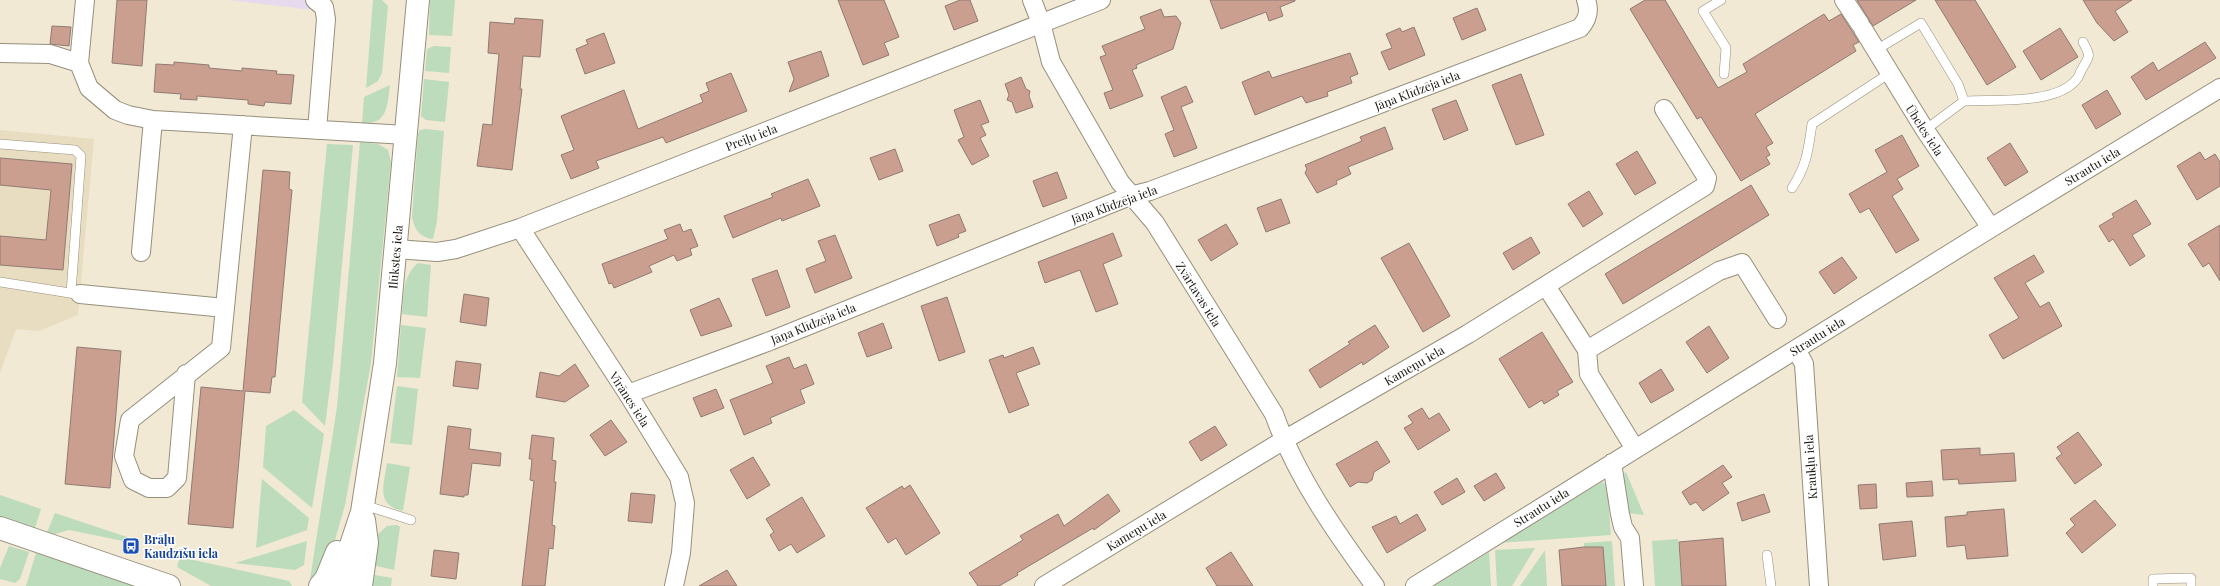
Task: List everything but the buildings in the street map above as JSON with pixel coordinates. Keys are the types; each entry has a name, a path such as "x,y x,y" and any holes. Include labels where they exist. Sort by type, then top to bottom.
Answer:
{"street":[{"path":"85,0 79,63 90,88 100,99 116,110 128,115 153,120 406,136"},
{"path":"315,0 324,7 326,20 317,130"},
{"name":"Ilūkstes iela","path":"340,586 344,566 363,509 385,363 418,0"},
{"name":"Zvārtavas iela","path":"1032,0 1041,23 1051,62 1120,182 1130,196 1145,209 1159,230 1274,414 1284,440 1299,470 1346,546 1376,586"},
{"name":"Preiļu iela","path":"396,249 437,252 456,249 520,228 1101,0"},
{"name":"Ūbeles iela","path":"1844,0 1925,130 1991,228"},
{"name":"Jāņa Klīdzēja iela","path":"628,394 778,338 1130,196 1158,189 1580,28 1587,21 1587,3"},
{"path":"0,53 50,54 79,63"},
{"name":"Strautu iela","path":"1415,586 1991,228 2218,94"},
{"name":"Kameņu iela","path":"1044,586 1284,440 1546,286 1705,186 1707,178 1664,109"},
{"path":"141,252 153,120"},
{"path":"186,374 177,478 167,488 149,488 133,480 124,456 130,420 186,374 221,348 243,125"},
{"name":"Virānes iela","path":"520,228 675,468 685,503 681,553 674,586"},
{"path":"1587,350 1719,271 1742,263 1777,319"},
{"path":"1546,286 1587,350 1589,374 1635,449"},
{"path":"75,294 225,308"},
{"name":"Kraukļu iela","path":"1796,349 1804,364 1819,586"},
{"path":"1612,463 1622,520 1630,538 1634,586"},
{"path":"320,586 326,579 342,542 363,509"},
{"name":"Ilūkstes iela","path":"361,586 367,543 363,509"},
{"path":"0,528 169,586"}],"lane":[{"path":"1721,0 1703,11 1726,48 1724,74"},
{"path":"1876,50 1921,24 1958,84 1964,101"},
{"path":"1925,130 1964,101 2030,100 2059,91 2076,80 2088,60 2090,55 2083,42"},
{"path":"1792,188 1803,172 1812,124 1890,73"},
{"path":"0,144 75,150 81,156 75,294 0,282"},
{"path":"363,509 411,520"},
{"path":"1767,555 1771,586"},
{"path":"2153,586 2153,579 2191,578 2191,586"},
{"path":"1813,586 1819,586"}],"shaded area":[{"path":"229,0 314,0 313,10"},
{"path":"0,130 94,139 78,315 39,331 16,329 0,373"}],"green space":[{"path":"373,0 382,0 388,6 382,73 378,81 366,88"},
{"path":"430,0 455,0 452,36 429,35"},
{"path":"434,46 451,47 449,73 425,71 427,49"},
{"path":"424,79 449,82 445,122 426,120 421,116"},
{"path":"390,85 385,113 377,121 362,123 364,97"},
{"path":"426,129 444,131 437,221 433,239 425,237 418,232 412,217 418,134 420,130"},
{"path":"360,142 378,144 388,150 391,162 371,363 345,505 327,568 309,586 337,407"},
{"path":"327,144 353,145 333,363 325,426 302,402"},
{"path":"418,263 431,265 427,317 402,314 406,280 413,268"},
{"path":"401,325 426,328 420,378 397,377"},
{"path":"397,386 418,389 412,445 390,443"},
{"path":"294,410 324,434 312,508 263,467 266,426"},
{"path":"387,463 410,467 403,511 388,504 383,493"},
{"path":"1626,472 1644,515 1628,513 1620,476"},
{"path":"262,479 309,518 307,530 256,548"},
{"path":"1602,482 1607,485 1611,535 1498,543"},
{"path":"0,495 41,509 33,534 0,523"},
{"path":"55,513 130,538 128,542 69,530 45,537"},
{"path":"397,525 400,527 394,570 372,565 377,535 387,526"},
{"path":"1678,539 1682,586 1655,586 1652,541"},
{"path":"307,541 304,565 295,570 235,563"},
{"path":"1612,541 1615,586 1606,586 1603,547 1584,547 1584,543"},
{"path":"9,546 29,552 20,579 15,583 0,579 0,568"},
{"path":"1535,548 1512,586 1497,586 1495,550"},
{"path":"1545,550 1547,586 1520,586"},
{"path":"1489,552 1491,586 1434,586"},
{"path":"36,553 135,586 26,586"},
{"path":"180,557 289,581 292,586 211,586 177,567"},
{"path":"369,574 392,578 391,586 367,586"}],"place":[{"name":"Brāļu Kaudzīšu iela","path":"131,546"}]}
